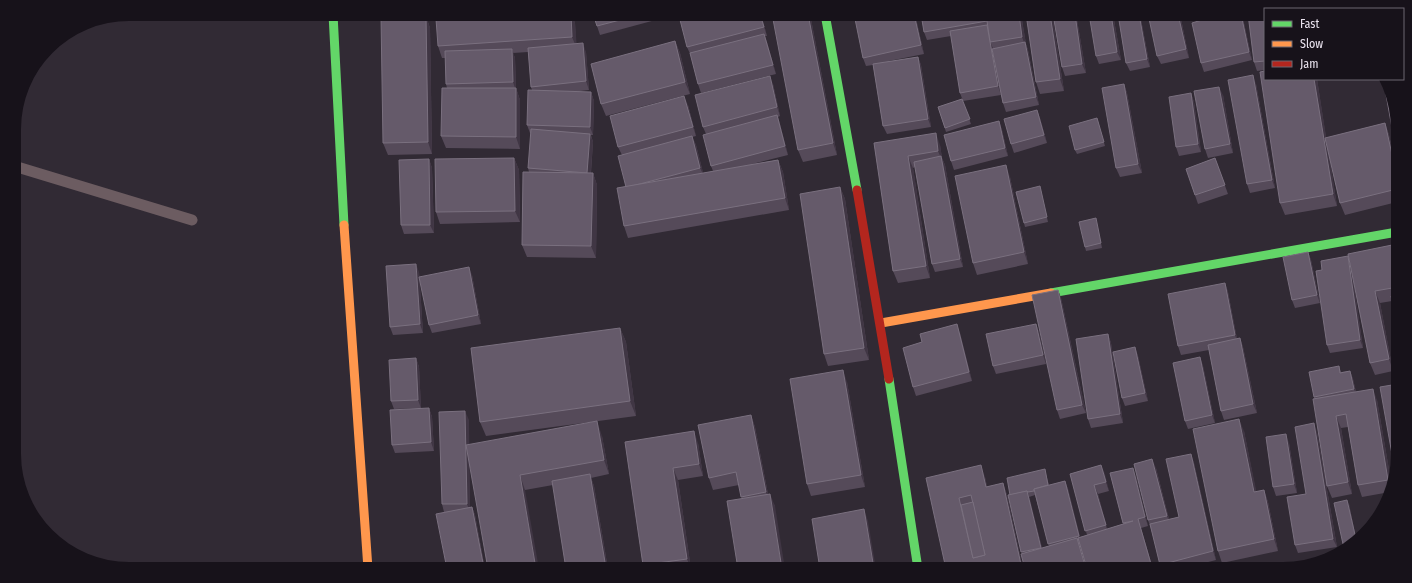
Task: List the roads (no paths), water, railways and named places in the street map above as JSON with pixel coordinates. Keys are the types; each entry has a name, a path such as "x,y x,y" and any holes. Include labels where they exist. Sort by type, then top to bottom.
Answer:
{"street":[{"path":"333,21 346,264 367,562"},
{"path":"826,21 880,323 917,562"},
{"path":"880,323 1391,233"},
{"path":"366,551 372,562"}],"lane":[{"path":"21,168 192,220"}]}
